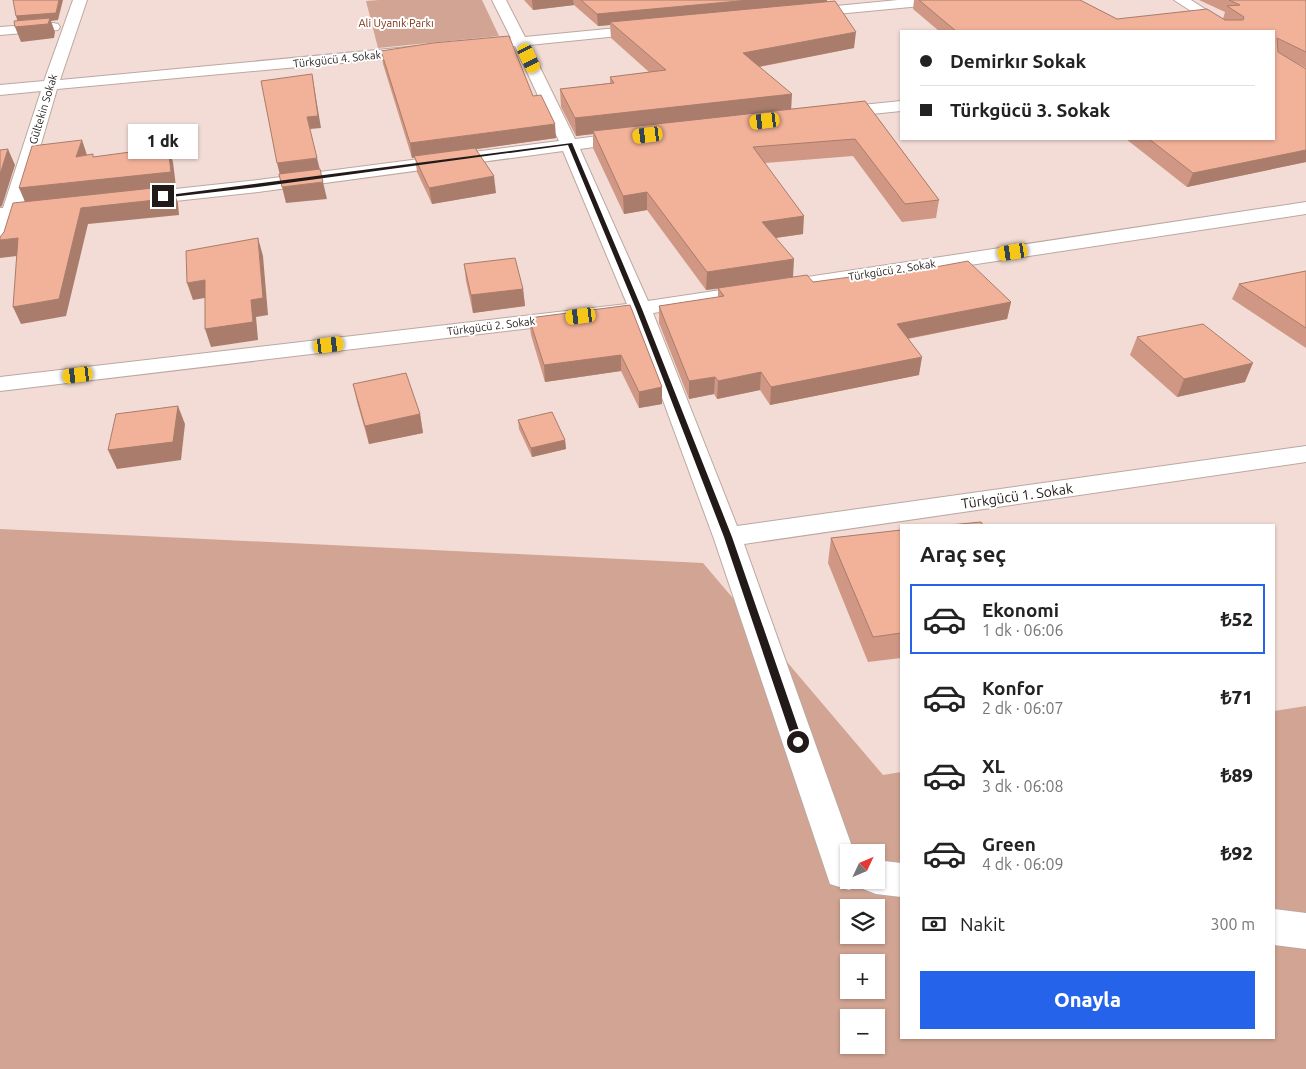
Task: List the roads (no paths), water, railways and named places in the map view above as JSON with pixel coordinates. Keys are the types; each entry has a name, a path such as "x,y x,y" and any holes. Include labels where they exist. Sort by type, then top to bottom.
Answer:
{"street":[{"name":"Gültekin Sokak","path":"0,248 6,213 80,0"},
{"path":"499,0 570,144 639,309 845,844"},
{"path":"795,14 942,0"},
{"path":"1181,0 1230,30"},
{"path":"0,31 71,25"},
{"path":"462,47 668,27"},
{"name":"Türkgücü 4. Sokak","path":"0,90 50,87 432,50"},
{"path":"814,116 900,106"},
{"path":"120,201 258,186 648,135"},
{"path":"6,213 62,207"},
{"name":"Türkgücü 2. Sokak","path":"0,384 639,309 1306,208"},
{"name":"Türkgücü 1. Sokak","path":"728,537 1306,454"},
{"path":"885,878 900,880"},
{"path":"1275,927 1306,931"}],"park label":[{"name":"Ali Uyanık Parkı","path":"396,23"}]}
